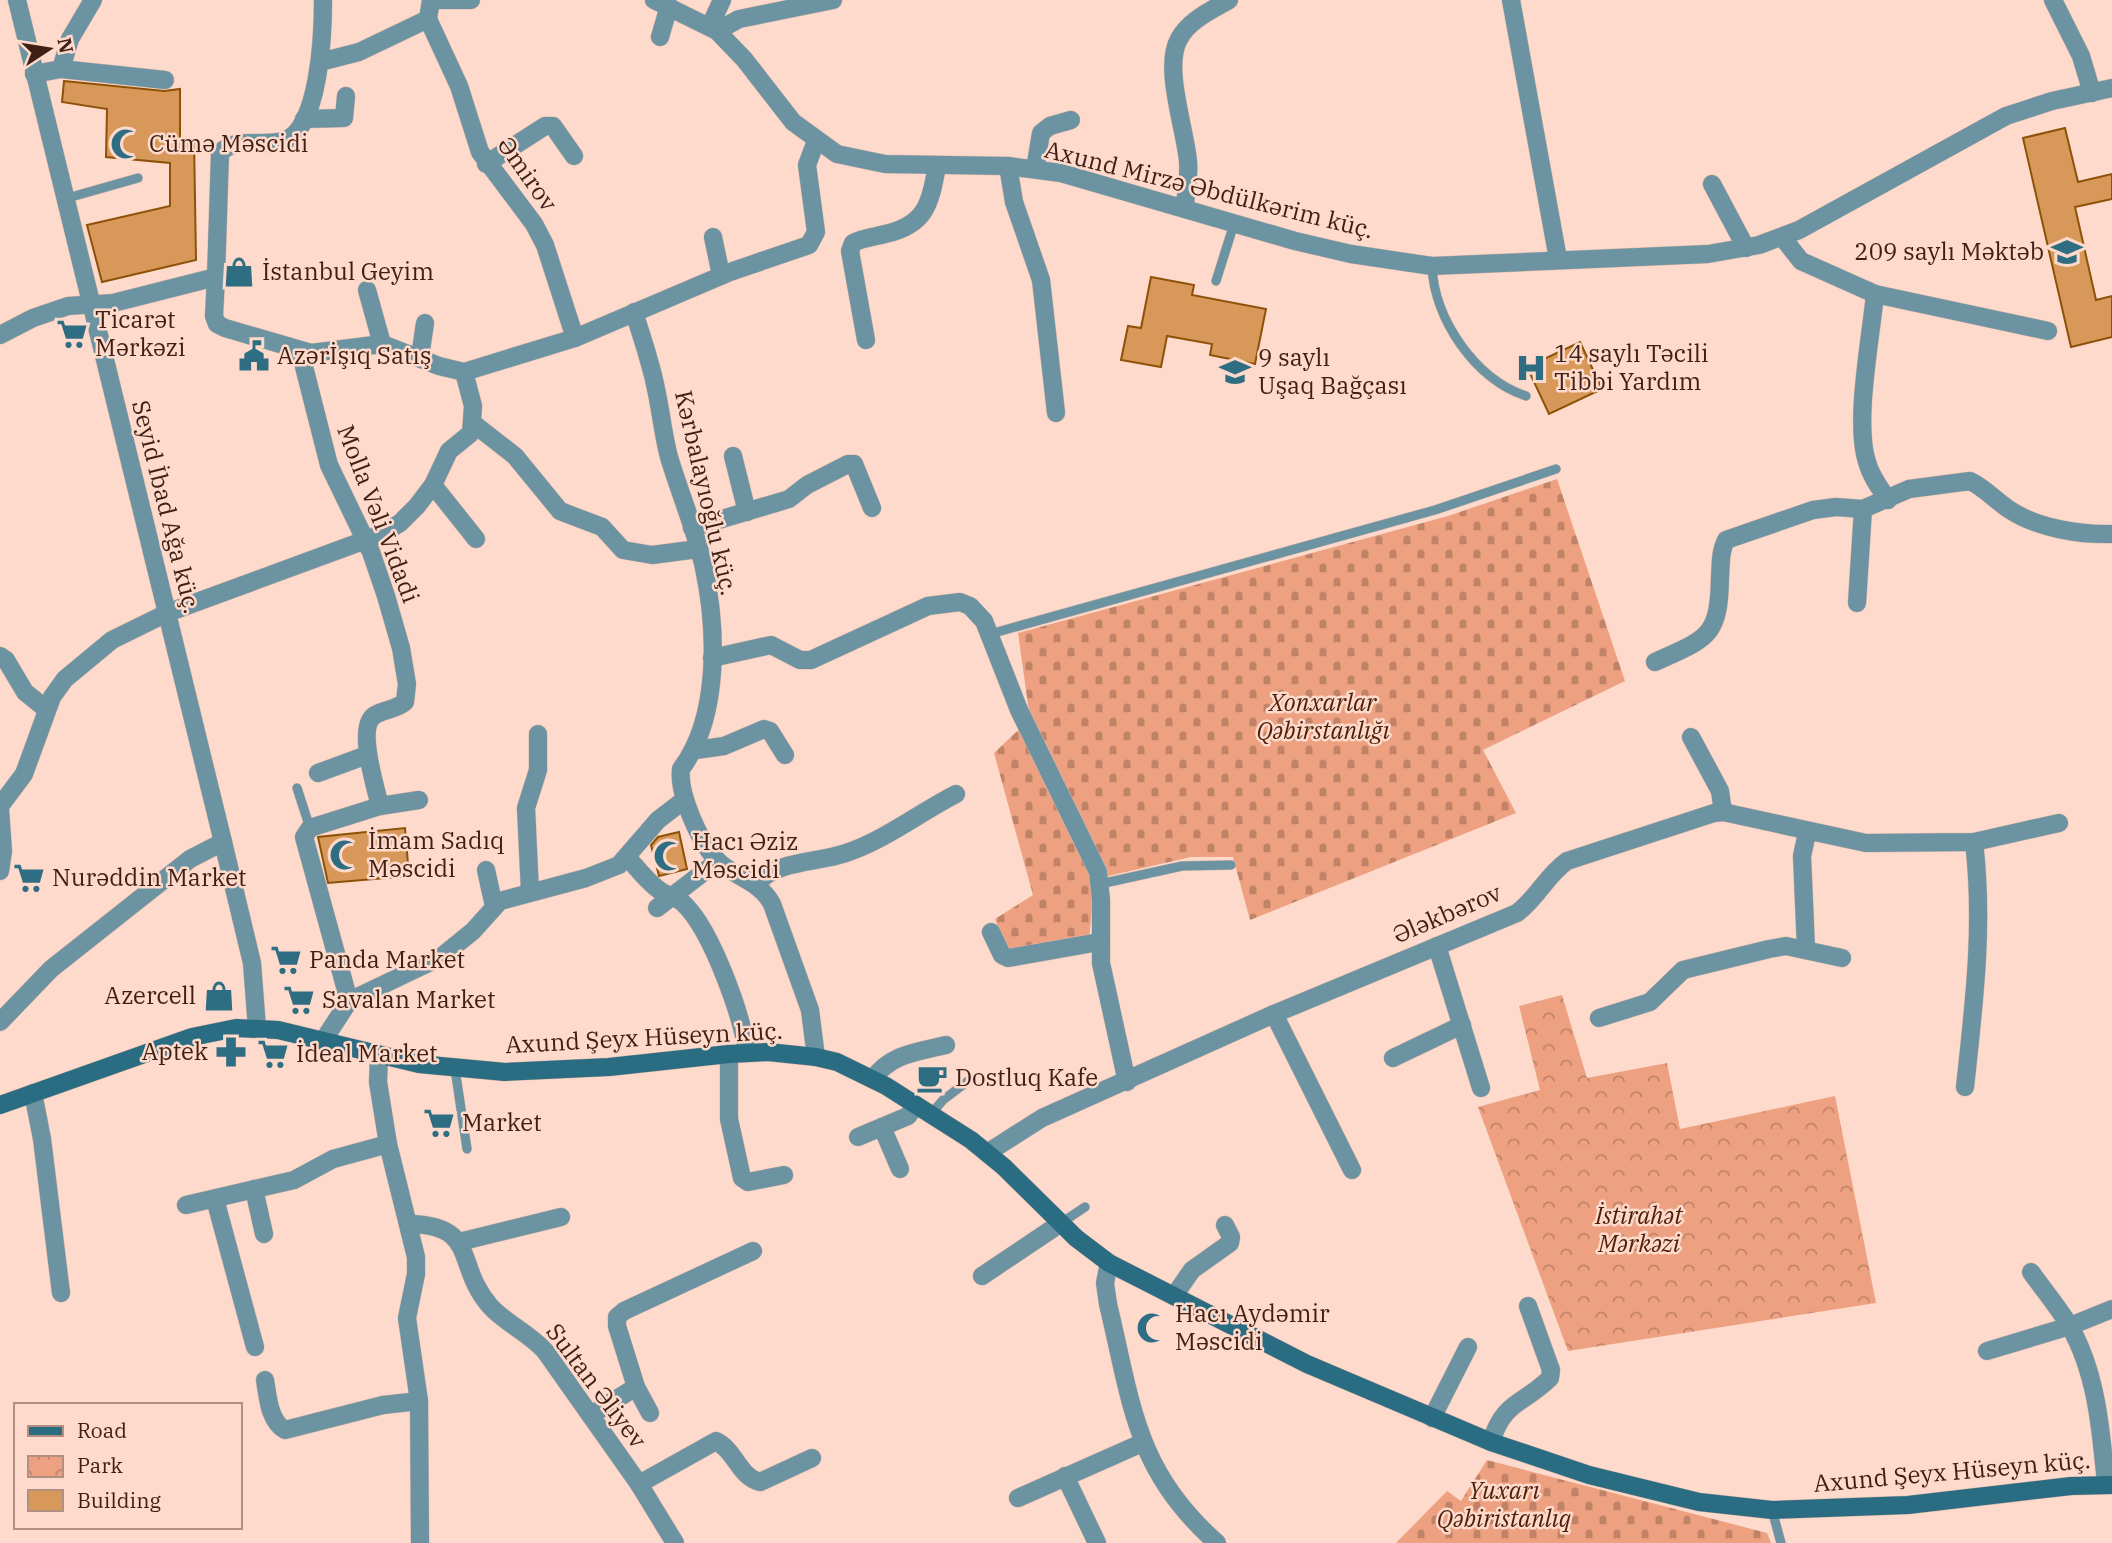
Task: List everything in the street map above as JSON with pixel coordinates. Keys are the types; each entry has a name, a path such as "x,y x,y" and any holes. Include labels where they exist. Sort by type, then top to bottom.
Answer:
{"main road":[{"name":"Axund Şeyx Hüseyn küç.","path":"0,1105 192,1037 257,1028 379,1056 455,1069 550,1071 747,1053 816,1057 837,1062 873,1079 987,1153 1061,1223 1109,1263 1307,1364 1491,1442 1656,1494 1734,1508 1772,1510 1908,1505 2109,1485"}],"street":[{"name":"Seyid İbad Ağa küç.","path":"17,0 252,962 257,1028"},
{"path":"61,69 70,39 93,0"},
{"path":"323,0 320,62 298,131 282,142 236,144 226,146 220,153 214,316 216,324 300,351 328,352 382,344 464,372 575,338 721,275 809,245 815,239 807,165 816,141"},
{"path":"320,62 359,52 428,19 433,0 471,0"},
{"path":"714,29 722,0"},
{"path":"714,29 739,19 832,0"},
{"path":"1184,208 1188,186 1188,159 1173,70 1175,51 1178,38 1200,7 1229,0"},
{"path":"1511,0 1558,259"},
{"path":"2053,0 2081,56 2091,93"},
{"path":"660,37 662,3"},
{"name":"Axund Mirzə Əbdülkərim küç.","path":"662,3 714,29 744,59 793,122 837,154 858,160 937,166 1008,166 1089,179 1234,224 1351,254 1432,266 1708,254 1746,248 1783,238 2006,116 2052,101 2112,88"},
{"name":"Əmirov","path":"428,19 459,86 472,135 486,164 534,224 545,245 575,338"},
{"path":"34,74 61,69 165,80"},
{"path":"304,119 344,118 346,96"},
{"path":"1035,169 1041,133 1051,126 1071,120"},
{"path":"486,164 545,126 553,126 573,156"},
{"path":"866,340 850,251 853,243 897,232 916,221 931,201 937,166"},
{"path":"1008,166 1014,202 1041,280 1056,412"},
{"path":"1712,184 1746,248"},
{"path":"713,237 721,275"},
{"path":"1783,238 1801,261 1875,294 2048,331"},
{"path":"0,335 47,312 68,306 131,299 216,277"},
{"path":"367,289 382,344"},
{"path":"1875,294 1863,419 1866,459 1872,476 1888,500"},
{"name":"Kərbalayıoğlu küç.","path":"634,312 651,366 669,454 698,549 707,589 712,658 707,701 696,750 681,769 684,800 718,862"},
{"path":"420,357 425,323"},
{"name":"Molla Vəli Vidadi","path":"300,351 329,465 386,596 401,649 407,684 405,702 397,709 375,715 371,719 367,755 380,806"},
{"path":"0,871 3,850 0,808 24,774 46,709 65,679 111,640 167,613 364,542 400,523 433,485 449,451 471,433 474,424 473,406 464,372"},
{"path":"474,424 515,456 560,511 602,527 623,550 652,555 698,549"},
{"path":"733,456 747,512"},
{"path":"692,528 789,499 807,485 848,464 854,464 872,508"},
{"path":"1656,662 1695,644 1716,623 1721,550 1726,540 1738,533 1814,510 1836,507 1863,509 1909,489 1970,481 2010,511 2028,520 2059,528 2112,534"},
{"path":"433,485 476,539"},
{"path":"1857,603 1863,509"},
{"path":"712,658 771,645 800,660 811,660 942,603 960,602 970,606 984,621 1019,710 1093,860 1100,884 1099,942 1127,1082"},
{"path":"0,656 6,660 25,692 46,709"},
{"path":"696,750 724,746 764,729 770,732 785,755"},
{"path":"530,892 526,808 538,770 538,734"},
{"path":"1691,737 1720,792 1723,812 1807,833 1866,843 1974,842 2059,823"},
{"path":"318,773 367,755"},
{"path":"756,884 772,871 844,854 871,843 956,794"},
{"path":"349,1001 304,849 304,837 310,828 380,806 419,800"},
{"path":"323,1041 349,1001 441,957 473,931 500,901 586,878 628,858 652,826 684,800"},
{"name":"Ələkbərov","path":"987,1153 1042,1118 1274,1014 1517,913 1534,901 1556,869 1567,861 1723,812"},
{"path":"1806,949 1802,856 1807,833"},
{"path":"0,1022 51,969 190,859 223,842"},
{"path":"1965,1087 1979,949 1979,889 1974,842"},
{"path":"628,858 650,882 684,902 708,938 742,1027 747,1053"},
{"path":"657,908 718,862 756,884 766,893 779,921 810,1010 816,1057"},
{"path":"486,870 494,906"},
{"path":"991,932 1002,954 1009,958 1099,942"},
{"path":"1437,946 1481,1088"},
{"path":"1599,1018 1650,1002 1684,970 1777,947 1806,949 1842,958"},
{"path":"1274,1014 1352,1170"},
{"path":"1393,1058 1462,1025"},
{"path":"873,1079 881,1067 898,1057 946,1045"},
{"path":"729,1054 729,1119 742,1178 748,1182 783,1175"},
{"path":"379,1056 379,1082 388,1144 415,1245 416,1273 407,1318 419,1401 420,1543"},
{"path":"33,1093 43,1139 61,1293"},
{"path":"858,1137 923,1109"},
{"path":"882,1127 900,1169"},
{"path":"186,1205 294,1180 333,1159 388,1144"},
{"path":"254,1189 264,1234"},
{"path":"215,1199 255,1347"},
{"path":"409,1224 438,1226 452,1233 459,1242 561,1217"},
{"path":"982,1276 1061,1223"},
{"path":"1174,1296 1192,1270 1230,1243 1231,1237 1224,1225"},
{"name":"Sultan Əliyev","path":"459,1242 471,1279 486,1302 496,1313 533,1338 639,1484 675,1543"},
{"path":"650,1413 636,1387 617,1326 617,1317 624,1311 753,1251"},
{"path":"1109,1263 1105,1283 1108,1304 1142,1443 1170,1494 1217,1543"},
{"path":"2031,1272 2070,1326 2093,1386 2109,1485"},
{"path":"1491,1442 1504,1411 1550,1378 1551,1370 1528,1306"},
{"path":"1987,1351 2070,1326 2112,1310"},
{"path":"1432,1418 1468,1347"},
{"path":"265,1380 272,1416 278,1426 285,1430 383,1405 419,1401"},
{"path":"591,1415 636,1387"},
{"path":"639,1484 716,1441 724,1444 751,1480 760,1482 767,1482 812,1458"},
{"path":"1018,1498 1142,1443"},
{"path":"1065,1476 1097,1543"}],"lane":[{"path":"64,199 138,178"},
{"path":"1216,281 1234,224"},
{"path":"1432,266 1436,293 1461,344 1493,381 1525,396"},
{"path":"990,634 1435,510 1556,469"},
{"path":"297,788 310,828"},
{"path":"1100,884 1182,866 1231,865"},
{"path":"455,1069 467,1149"},
{"path":"923,1109 943,1100 972,1078"},
{"path":"1061,1223 1085,1206"},
{"path":"1772,1510 1781,1543"}],"green space":[{"name":"Xonxarlar Qəbirstanlığı","path":"1557,479 1625,681 1483,750 1516,813 1250,920 1233,857 1191,857 1095,879 1089,940 1008,953 995,919 1033,895 994,753 1030,719 1018,633 1448,516"},
{"name":"İstirahət Mərkəzi","path":"1562,995 1587,1078 1667,1063 1680,1129 1835,1096 1876,1303 1568,1351 1478,1107 1540,1090 1519,1006"},
{"name":"Yuxarı Qəbiristanlıq","path":"1487,1460 1767,1533 1771,1543 1396,1543 1447,1491 1461,1501"}],"building":[{"path":"64,81 164,91 180,89 180,139 194,139 196,260 102,282 87,225 170,206 170,163 106,157 107,109 62,102"},
{"name":"209 saylı Məktəb","path":"2065,128 2078,182 2112,174 2112,199 2075,207 2096,300 2112,296 2112,337 2071,347 2023,138"},
{"path":"1151,277 1194,285 1192,295 1266,309 1255,364 1210,355 1212,344 1167,336 1161,367 1121,360 1128,326 1141,328"},
{"path":"1580,342 1602,389 1549,414 1527,367"},
{"path":"405,828 409,876 328,883 318,837"},
{"path":"679,832 687,869 659,876 651,845 658,837"}],"place":[{"name":"Cümə Məscidi","path":"126,144"},
{"name":"209 saylı Məktəb","path":"2067,252"},
{"name":"İstanbul Geyim","path":"239,272"},
{"name":"Ticarət Mərkəzi","path":"72,334"},
{"name":"Azərİşıq Satış","path":"254,356"},
{"name":"14 saylı Təcili Tibbi Yardım","path":"1531,368"},
{"name":"9 saylı Uşaq Bağçası","path":"1235,372"},
{"name":"İmam Sadıq Məscidi","path":"345,855"},
{"name":"Hacı Əziz Məscidi","path":"669,856"},
{"name":"Nurəddin Market","path":"29,878"},
{"name":"Panda Market","path":"286,960"},
{"name":"Azercell","path":"219,996"},
{"name":"Savalan Market","path":"299,1000"},
{"name":"Aptek","path":"231,1052"},
{"name":"İdeal Market","path":"273,1054"},
{"name":"Dostluq Kafe","path":"932,1078"},
{"name":"Market","path":"439,1123"},
{"name":"Hacı Aydəmir Məscidi","path":"1152,1328"}]}
